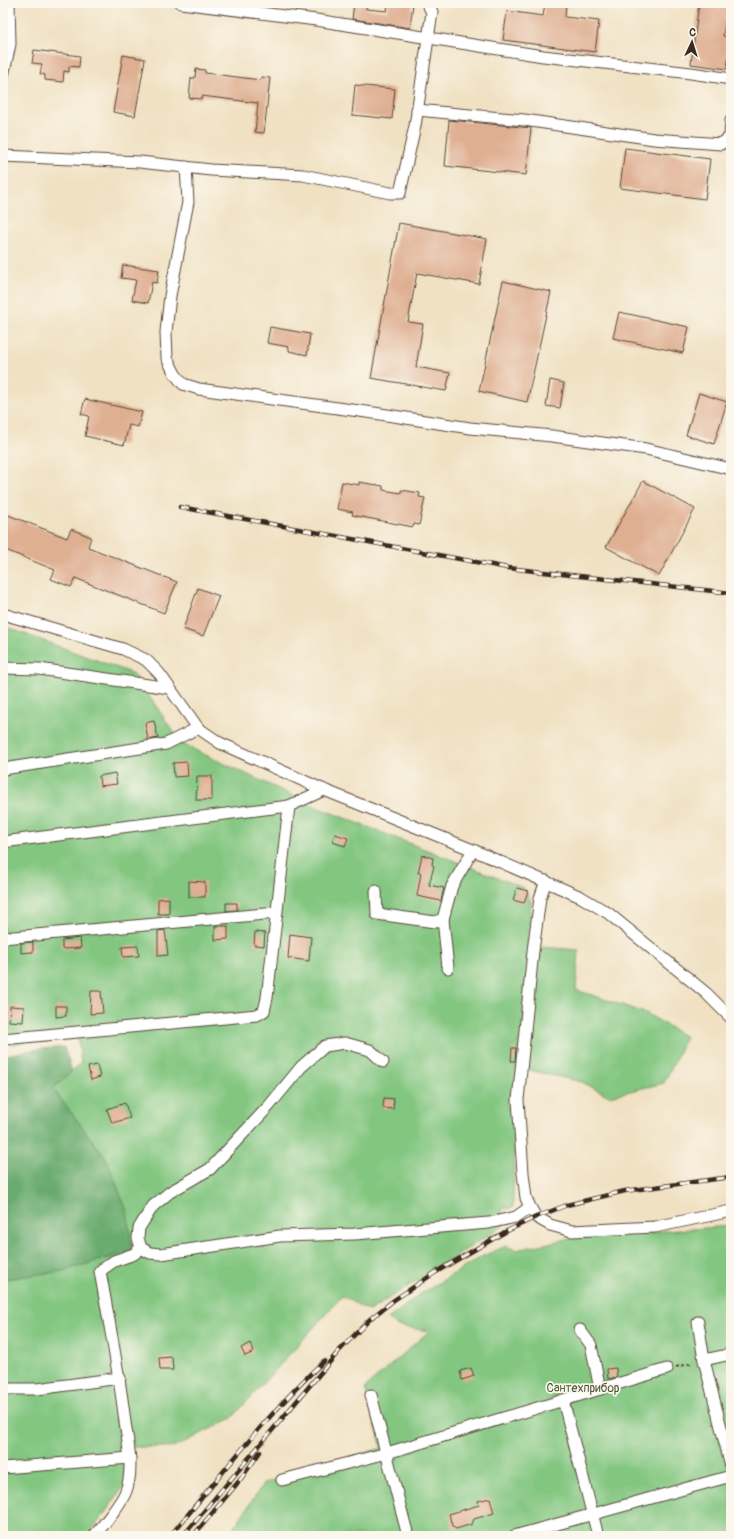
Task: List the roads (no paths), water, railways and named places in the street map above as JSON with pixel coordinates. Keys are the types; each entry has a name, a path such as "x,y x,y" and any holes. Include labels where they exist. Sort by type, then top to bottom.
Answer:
{"street":[{"path":"3,76 10,44 9,3"},
{"path":"181,3 316,20 543,56 731,79"},
{"path":"3,156 140,162 186,167 303,175 390,194 400,193 415,126 432,12 427,3"},
{"path":"417,110 524,120 654,139 721,144 730,137 731,120"},
{"path":"186,167 188,202 170,296 166,332 167,358 175,374 183,384 199,389 470,428 552,436 646,449 731,469"},
{"path":"3,614 123,649 146,660 159,673 198,728 220,743 324,790 473,850 581,897 608,913 706,993 731,1018"},
{"path":"3,668 39,669 169,688"},
{"path":"3,769 166,744 198,728"},
{"path":"3,842 289,806 324,790"},
{"path":"3,1039 257,1015 264,1011 267,998 289,806"},
{"path":"448,968 443,919 452,886 473,850"},
{"path":"546,881 540,898 532,951 518,1100 523,1173 526,1198 530,1207 536,1217 550,1225 572,1231 655,1226 731,1211"},
{"path":"376,890 377,914 436,922 443,919"},
{"path":"3,938 276,913"},
{"path":"383,1062 370,1050 345,1043 325,1046 301,1067 269,1106 210,1169 170,1192 153,1206 139,1228 138,1238 141,1248 150,1253 161,1254 280,1236 355,1234 483,1224 516,1217 530,1207"},
{"path":"94,1536 101,1529 126,1492 130,1475 130,1458 120,1378 100,1271 114,1261 134,1254 141,1248"},
{"path":"698,1322 704,1360 731,1467"},
{"path":"580,1330 591,1345 600,1389"},
{"path":"704,1360 731,1354"},
{"path":"282,1480 387,1453 667,1369"},
{"path":"3,1389 37,1389 120,1378"},
{"path":"371,1395 408,1536"},
{"path":"562,1400 598,1536"},
{"path":"3,1468 130,1458"},
{"path":"514,1536 731,1476"}],"railway":[{"path":"180,507 508,568 731,593"},
{"path":"183,1536 339,1351 370,1319 394,1300 436,1272 505,1232 536,1217 567,1205 625,1191 731,1177"},
{"path":"170,1536 263,1424 324,1361"},
{"path":"193,1536 240,1480 260,1452"}],"park label":[{"name":"Сантехприбор","path":"583,1388"}]}
